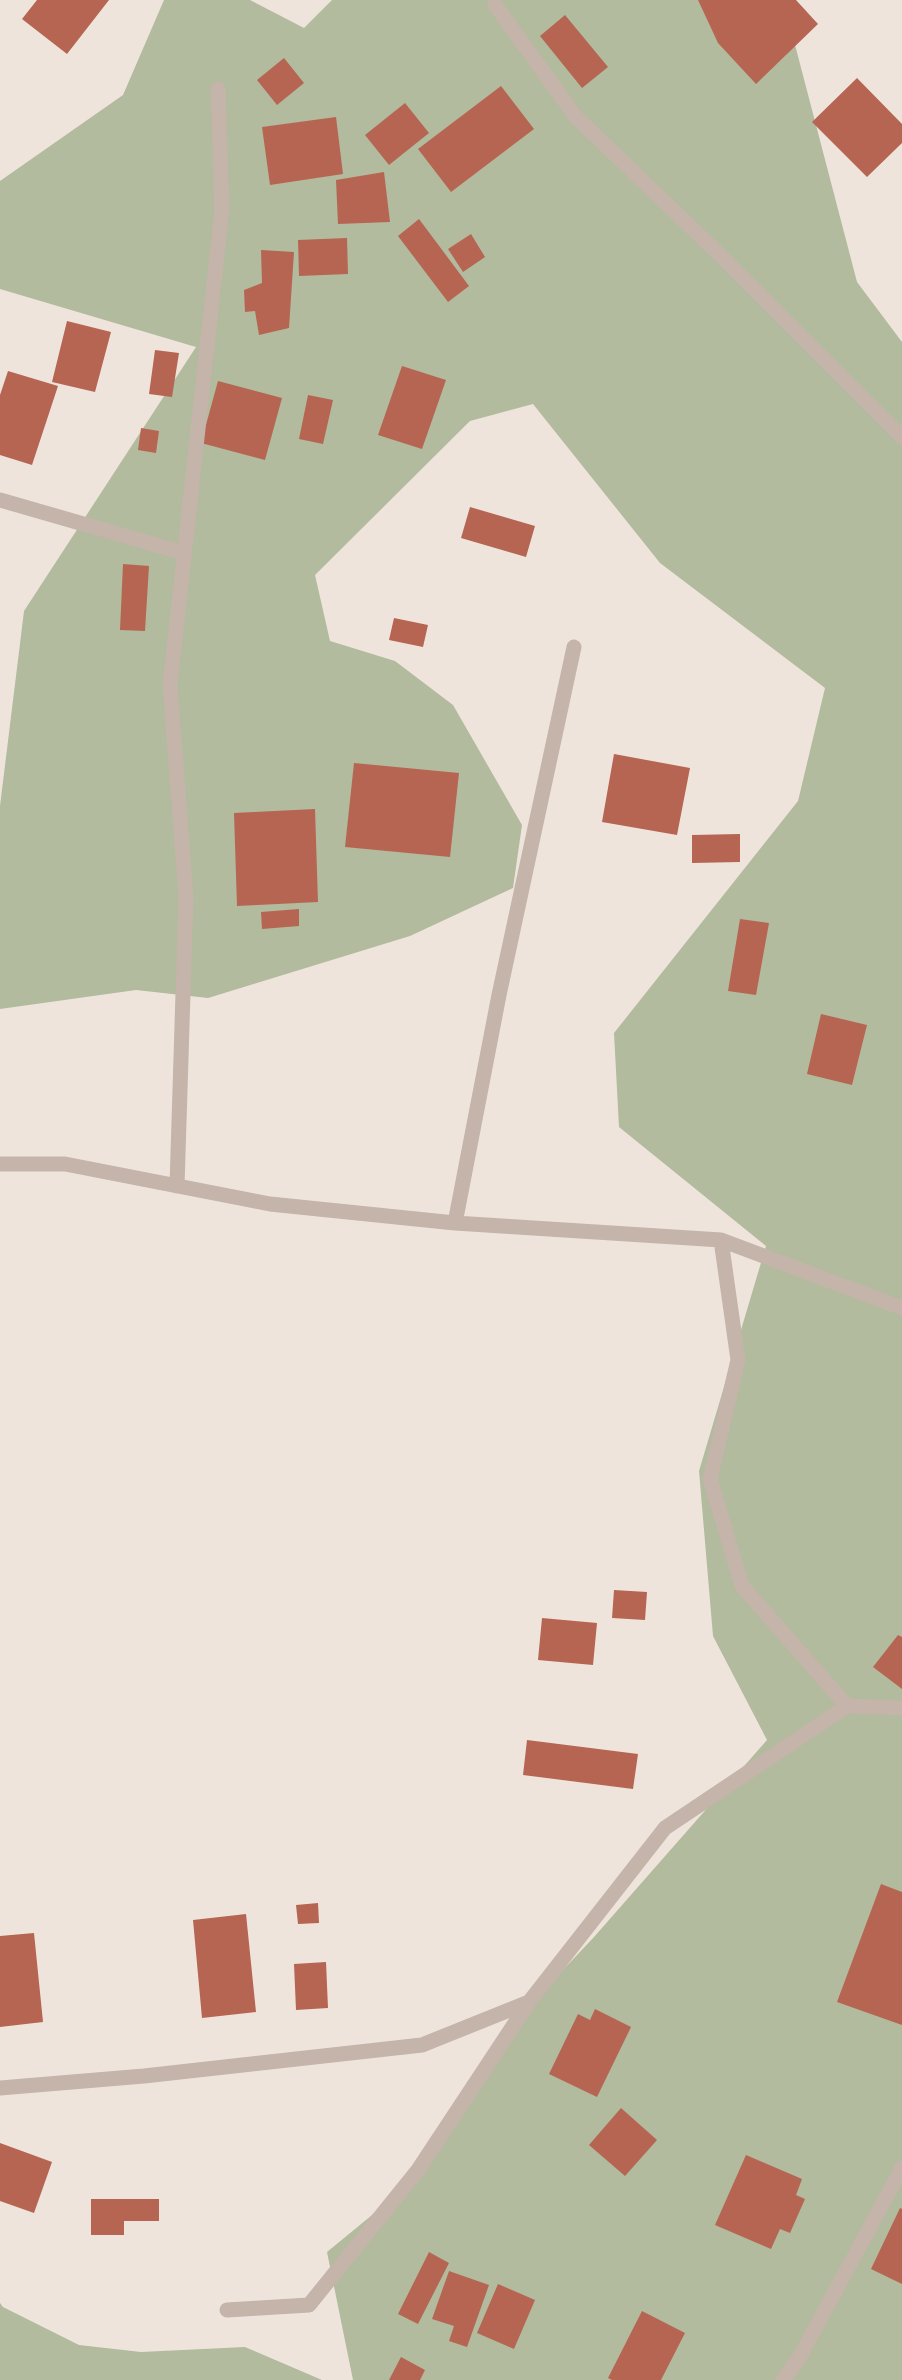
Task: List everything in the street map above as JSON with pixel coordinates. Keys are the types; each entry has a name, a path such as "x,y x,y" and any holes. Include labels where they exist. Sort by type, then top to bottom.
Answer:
{"street":[{"path":"495,5 576,117 720,255 902,437"},
{"path":"177,1186 186,897 170,685 222,209 218,89"},
{"path":"0,500 184,554"},
{"path":"455,1223 499,994 574,647"},
{"path":"0,1164 65,1164 270,1204 455,1223 721,1240 902,1308"},
{"path":"721,1240 738,1360 710,1479 742,1586 847,1706"},
{"path":"227,2310 309,2305 418,2170 529,2002 665,1828 847,1706 902,1708"},
{"path":"0,2088 144,2076 422,2045 529,2002"},
{"path":"783,2380 799,2358 902,2168"}],"green space":[{"path":"164,0 250,0 304,28 332,0 774,0 788,18 857,282 902,342 902,2380 353,2380 327,2252 383,2206 429,2149 496,2041 594,1937 767,1740 713,1636 699,1471 766,1246 619,1127 614,1033 798,801 825,688 660,563 533,404 470,421 315,575 330,641 395,661 453,705 522,825 513,888 410,936 208,998 136,990 0,1009 0,806 24,611 196,347 0,289 0,181 123,95"},
{"path":"0,2303 3,2307 79,2345 141,2352 245,2347 322,2380 0,2380"}],"building":[{"path":"37,0 109,0 67,54 22,19"},
{"path":"698,0 796,0 818,24 756,84 718,43"},
{"path":"565,15 608,67 582,88 540,36"},
{"path":"284,58 304,83 277,105 257,80"},
{"path":"857,78 902,124 902,143 867,177 812,122"},
{"path":"501,86 534,129 451,192 418,149"},
{"path":"405,103 429,133 389,165 365,135"},
{"path":"336,117 343,174 270,185 262,127"},
{"path":"384,172 390,222 338,224 336,180"},
{"path":"419,219 469,286 448,302 398,236"},
{"path":"471,234 485,257 463,272 448,249"},
{"path":"347,238 348,274 299,276 298,240"},
{"path":"261,250 294,252 289,328 259,335 255,311 245,312 244,290 262,283"},
{"path":"67,321 111,332 95,392 52,382"},
{"path":"155,350 179,353 172,397 149,394"},
{"path":"402,366 446,380 422,449 378,435"},
{"path":"8,371 58,386 32,465 0,455 0,395"},
{"path":"218,381 282,398 265,460 201,443"},
{"path":"308,395 333,400 323,444 299,439"},
{"path":"141,428 159,431 156,453 138,450"},
{"path":"470,507 535,526 526,557 461,538"},
{"path":"123,564 149,566 145,631 120,630"},
{"path":"394,618 428,625 423,647 389,640"},
{"path":"614,754 690,768 677,835 602,822"},
{"path":"354,763 459,773 450,857 345,847"},
{"path":"315,809 318,902 237,906 234,813"},
{"path":"740,834 740,862 692,863 692,835"},
{"path":"299,909 299,926 262,929 261,912"},
{"path":"740,919 769,923 756,995 728,991"},
{"path":"821,1014 867,1025 852,1085 807,1074"},
{"path":"614,1590 647,1592 645,1620 612,1618"},
{"path":"542,1618 597,1623 593,1665 538,1660"},
{"path":"898,1635 902,1637 902,1689 873,1667"},
{"path":"527,1740 638,1754 633,1789 523,1775"},
{"path":"881,1884 902,1892 902,2025 837,2002"},
{"path":"318,1903 319,1923 298,1924 296,1905"},
{"path":"246,1914 256,2012 202,2018 193,1920"},
{"path":"34,1933 43,2022 0,2027 0,1936"},
{"path":"326,1962 328,2008 296,2010 294,1964"},
{"path":"595,2009 631,2027 597,2097 549,2074 578,2014 590,2020"},
{"path":"621,2108 657,2140 625,2176 589,2145"},
{"path":"0,2143 52,2162 34,2213 0,2201"},
{"path":"746,2155 802,2179 796,2195 805,2199 790,2233 780,2229 771,2249 715,2225"},
{"path":"91,2199 159,2199 159,2221 124,2221 124,2235 91,2235"},
{"path":"900,2208 902,2209 902,2284 871,2269"},
{"path":"429,2252 449,2263 418,2324 398,2314"},
{"path":"449,2271 489,2285 467,2347 449,2341 454,2326 432,2319"},
{"path":"498,2284 535,2300 514,2349 477,2333"},
{"path":"642,2311 685,2333 661,2380 612,2380 608,2378"},
{"path":"401,2357 425,2370 420,2380 389,2380"}]}
